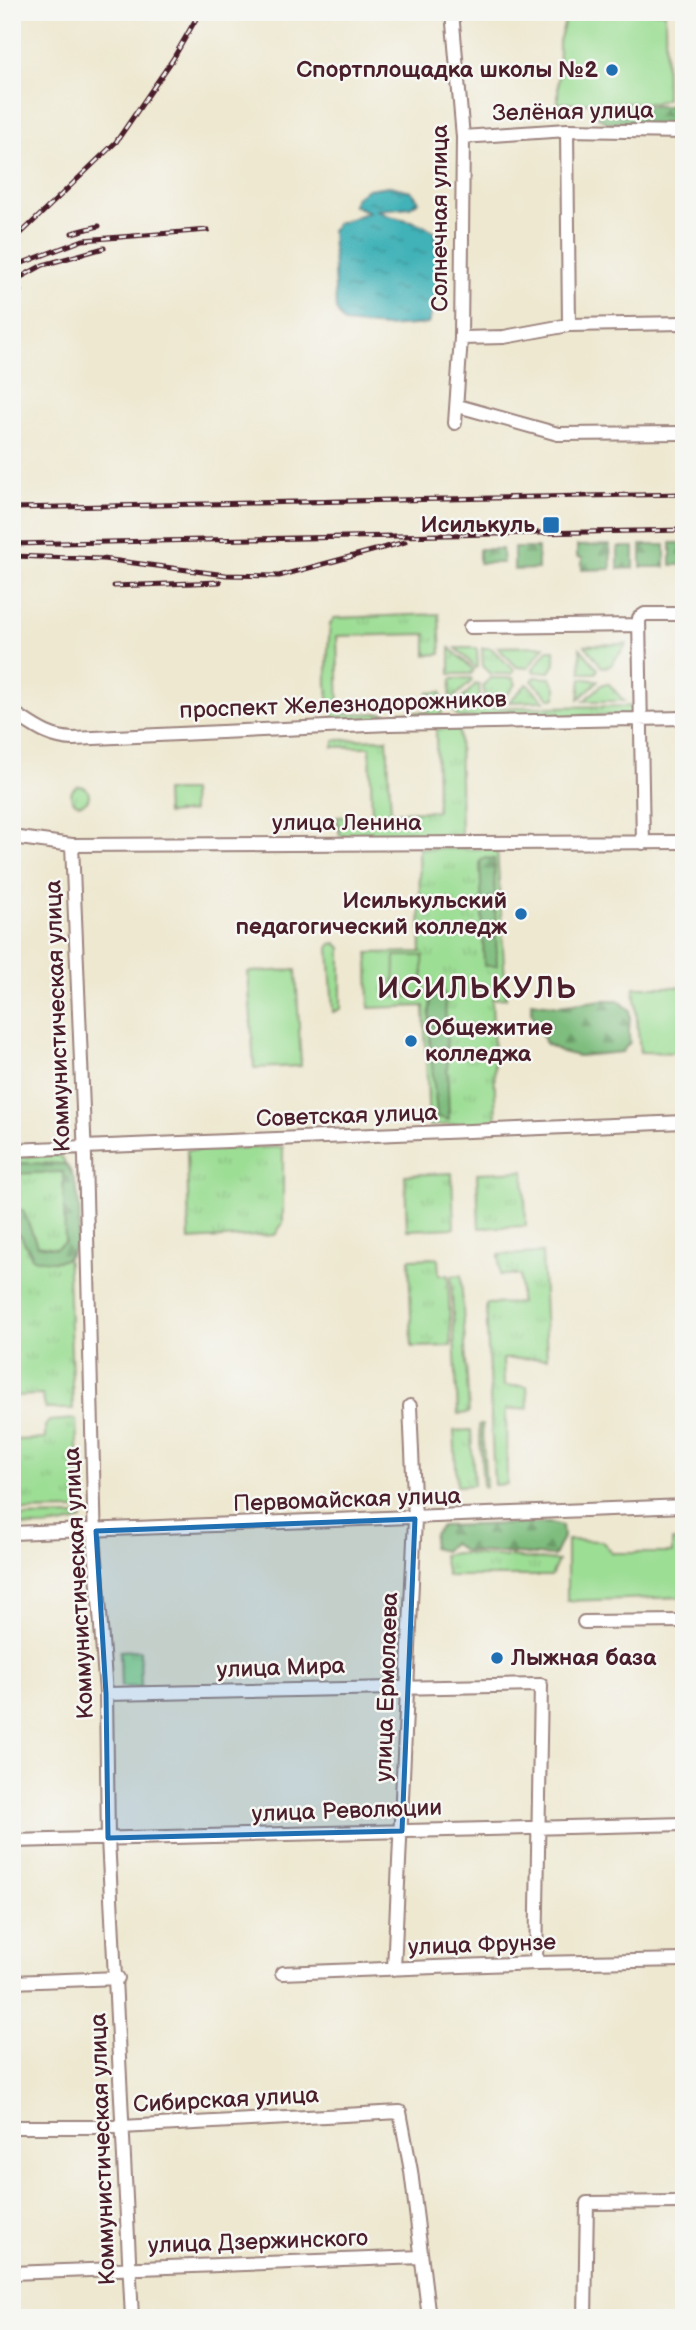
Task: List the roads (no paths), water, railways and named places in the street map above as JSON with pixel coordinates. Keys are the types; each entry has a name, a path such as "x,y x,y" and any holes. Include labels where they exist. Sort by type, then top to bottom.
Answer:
{"street":[{"name":"Солнечная улица","path":"452,12 463,136 461,338 455,423"},
{"name":"Зелёная улица","path":"463,136 567,130 684,132"},
{"path":"567,130 569,325"},
{"path":"461,338 516,335 569,325 684,323"},
{"path":"458,406 558,434 684,433"},
{"path":"470,628 638,621 645,614 684,614"},
{"path":"638,621 643,843"},
{"name":"проспект Железнодорожников","path":"12,712 43,733 56,738 73,739 390,724 684,718"},
{"name":"улица Ленина","path":"12,837 72,845 684,842"},
{"name":"Коммунистическая улица","path":"72,845 96,1531 106,1694 108,1838 118,1978 122,2127 132,2318"},
{"name":"Советская улица","path":"12,1150 684,1122"},
{"name":"улица Ермолаева","path":"394,1969 415,1519 410,1406"},
{"name":"Первомайская улица","path":"12,1533 415,1519 684,1506"},
{"path":"584,1622 684,1621"},
{"name":"улица Мира","path":"106,1694 541,1685 539,1827"},
{"name":"улица Революции","path":"12,1841 684,1824"},
{"path":"536,1962 539,1827"},
{"name":"улица Фрунзе","path":"282,1973 536,1962 684,1961"},
{"path":"12,1982 118,1978"},
{"name":"Сибирская улица","path":"12,2127 122,2127 400,2112 411,2171 421,2257"},
{"path":"585,2318 587,2203 680,2202"},
{"path":"421,2257 429,2318"},
{"name":"улица Дзержинского","path":"12,2273 421,2257"}],"water":[{"path":"389,186 411,191 419,201 410,207 377,210 435,232 438,279 432,312 428,324 385,327 344,323 336,310 332,230 336,224 369,212 353,205 356,197 368,189"}],"railway":[{"path":"12,242 116,142 173,59 200,12"},
{"path":"72,233 99,226"},
{"path":"12,267 83,240 208,230"},
{"path":"12,282 43,265 104,248"},
{"path":"12,295 20,291"},
{"path":"12,508 684,494"},
{"path":"12,544 684,530"},
{"path":"12,556 103,559 226,575 279,576 405,542"},
{"path":"114,586 220,582"}],"place":[{"name":"Спортплощадка школы №2","path":"612,70"},
{"name":"Исилькуль","path":"551,525"},
{"name":"Исилькульский педагогический колледж","path":"521,914"},
{"name":"Общежитие колледжа","path":"411,1041"},
{"name":"Лыжная база","path":"497,1658"}],"district":[{"name":"ИСИЛЬКУЛЬ","path":"477,989"}]}
